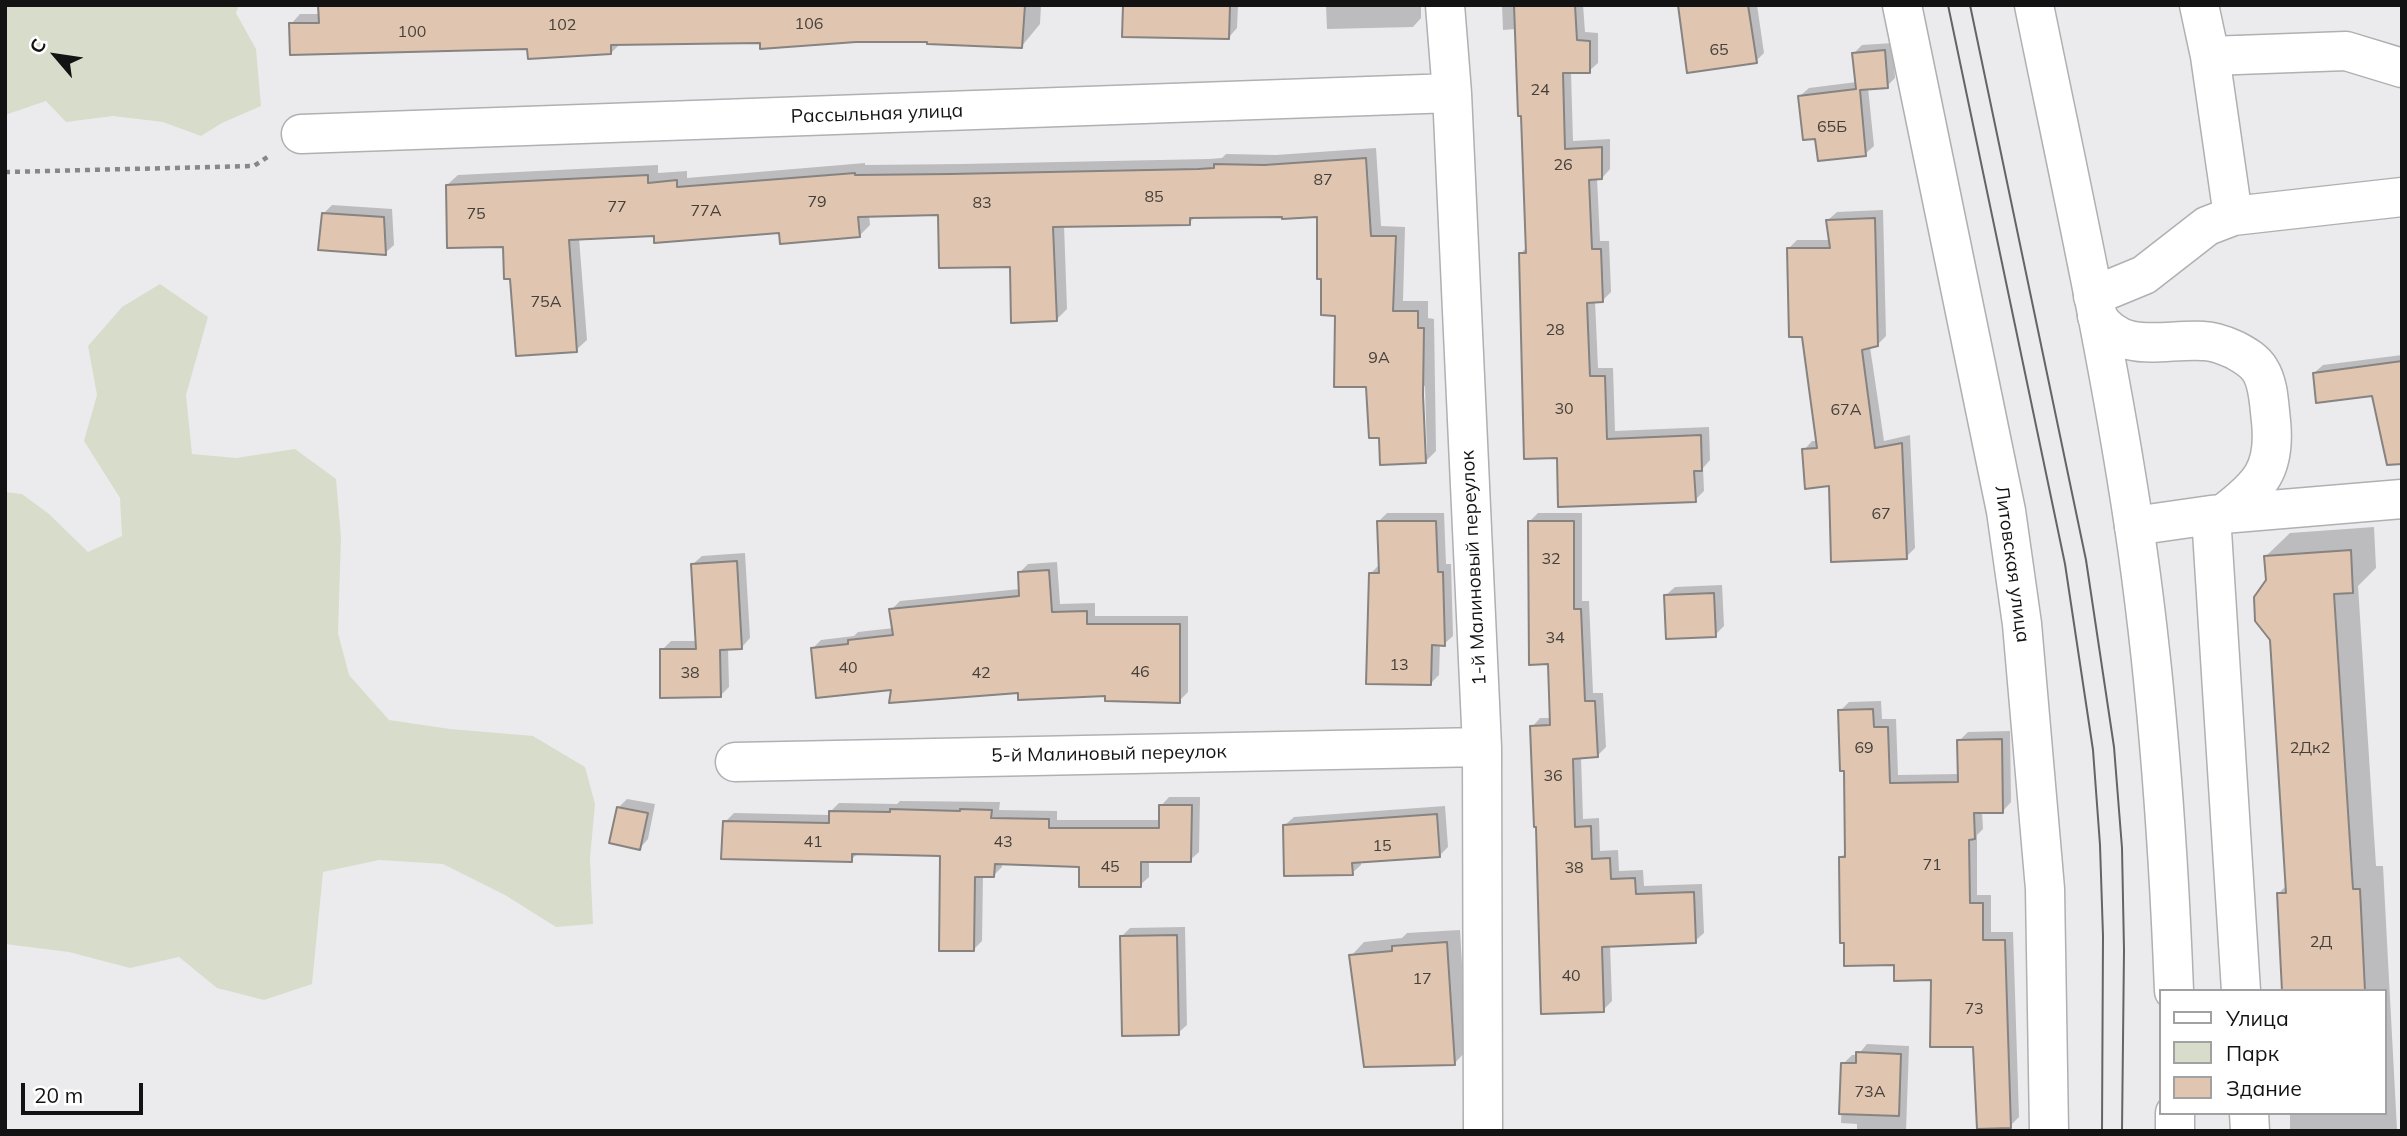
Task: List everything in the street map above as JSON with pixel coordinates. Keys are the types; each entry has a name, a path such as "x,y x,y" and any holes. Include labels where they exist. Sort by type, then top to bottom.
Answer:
{"street":[{"name":"1-й Малиновый переулок","path":"1445,5 1452,93 1482,747 1483,1131"},
{"name":"Литовская улица","path":"1902,5 2006,511 2022,624 2045,889 2049,1131"},
{"path":"2034,5 2095,306 2134,526 2154,676 2168,846 2174,989"},
{"path":"2199,5 2210,55 2233,216"},
{"path":"2210,55 2346,51 2402,68"},
{"name":"Рассыльная улица","path":"301,134 1452,93"},
{"path":"2095,306 2144,275 2207,226 2233,216 2402,197"},
{"path":"2095,306 2104,327 2114,335 2141,343 2207,340 2248,357 2260,370 2268,391 2273,445 2266,471 2251,493 2217,515"},
{"path":"2134,526 2217,515 2402,499"},
{"path":"2217,515 2241,989"},
{"name":"5-й Малиновый переулок","path":"735,762 1482,747"}],"path":[{"path":"5,172 254,166 301,134"}],"green space":[{"path":"5,5 239,5 236,13 256,49 261,106 222,123 201,136 163,122 113,116 66,122 46,101 5,115"},
{"path":"160,284 208,317 186,395 192,454 236,458 295,449 336,479 341,538 338,633 349,675 389,720 450,729 533,736 585,767 595,804 590,858 593,924 556,927 505,895 443,864 379,860 323,872 312,984 264,1000 217,988 179,957 130,968 69,952 5,944 5,492 22,494 49,514 88,552 122,536 120,498 84,441 97,395 88,346 122,307"}],"building":[{"path":"318,5 1025,5 1022,48 927,42 856,42 760,49 760,43 611,45 611,54 528,59 527,49 290,55 289,23 319,23"},
{"path":"1123,5 1230,5 1229,39 1122,37"},
{"path":"1514,5 1575,5 1577,40 1590,41 1590,73 1563,73 1565,149 1602,147 1602,179 1589,180 1592,249 1601,249 1603,302 1587,303 1590,376 1605,376 1607,439 1701,435 1702,471 1694,471 1696,502 1558,507 1557,458 1524,459 1519,253 1526,253"},
{"path":"1678,5 1748,5 1757,63 1687,73"},
{"path":"1885,50 1888,88 1860,90 1866,156 1818,161 1815,139 1803,140 1798,96 1856,89 1852,53"},
{"path":"1366,158 1371,236 1396,236 1393,311 1418,311 1418,328 1424,328 1426,463 1380,465 1379,438 1369,438 1366,387 1334,387 1335,316 1321,315 1321,279 1317,279 1317,217 1190,218 1190,225 1053,227 1057,321 1011,323 1010,267 939,268 938,215 858,217 860,237 780,244 779,233 654,243 654,236 569,240 577,352 516,356 510,279 504,279 503,247 447,248 446,185 648,175 648,183 677,180 677,187 855,173 950,174 1198,169 1214,168 1214,164 1264,165"},
{"path":"322,213 384,217 386,255 318,250"},
{"path":"1875,218 1878,346 1862,350 1875,448 1902,443 1907,559 1831,562 1829,486 1805,489 1802,449 1817,448 1802,337 1789,337 1787,248 1830,248 1826,220"},
{"path":"2402,361 2402,464 2387,465 2372,396 2316,403 2313,373"},
{"path":"1377,521 1436,521 1438,572 1443,572 1445,646 1432,645 1431,685 1366,684 1369,573 1379,573"},
{"path":"1528,521 1574,521 1574,609 1581,609 1585,701 1595,701 1598,757 1573,759 1575,827 1591,826 1592,859 1610,858 1611,879 1635,878 1636,894 1694,892 1696,943 1602,947 1604,1012 1541,1014 1536,827 1530,726 1550,725 1548,664 1529,665"},
{"path":"2351,550 2353,593 2334,594 2353,889 2360,889 2365,989 2282,989 2277,893 2286,893 2270,640 2255,621 2254,597 2266,580 2264,556"},
{"path":"737,561 742,649 720,650 721,697 660,698 660,649 696,649 691,564"},
{"path":"1049,570 1052,612 1087,611 1087,624 1180,624 1180,703 1105,701 1105,696 1018,700 1018,693 889,703 891,690 816,698 811,648 848,644 848,640 893,635 889,609 1019,596 1018,572"},
{"path":"1714,593 1716,637 1666,639 1664,595"},
{"path":"1873,709 1874,727 1888,727 1890,783 1958,782 1957,740 2002,739 2003,813 1974,813 1975,839 1969,840 1970,903 1983,903 1983,940 2005,940 2011,1128 1977,1129 1973,1047 1930,1047 1931,980 1894,981 1894,965 1844,966 1844,943 1840,943 1839,857 1845,857 1844,771 1840,771 1838,710"},
{"path":"1159,805 1192,805 1191,862 1141,862 1141,887 1079,887 1079,867 995,864 994,877 975,877 974,951 939,951 940,856 852,854 852,862 721,859 723,821 829,823 829,811 960,809 992,810 991,818 1049,819 1049,828 1159,828"},
{"path":"617,807 648,813 640,850 609,843"},
{"path":"1437,814 1440,857 1352,863 1353,875 1284,876 1283,825"},
{"path":"1177,935 1179,1035 1122,1036 1120,936"},
{"path":"1447,942 1455,1065 1364,1067 1349,955 1392,951 1392,946"},
{"path":"1856,1052 1901,1054 1899,1116 1839,1114 1841,1063 1856,1063"}],"tram line":[{"path":"1948,5 2065,564 2093,750 2103,936 2102,1131"},
{"path":"1970,5 2086,560 2114,747 2122,848 2122,1131"}]}
